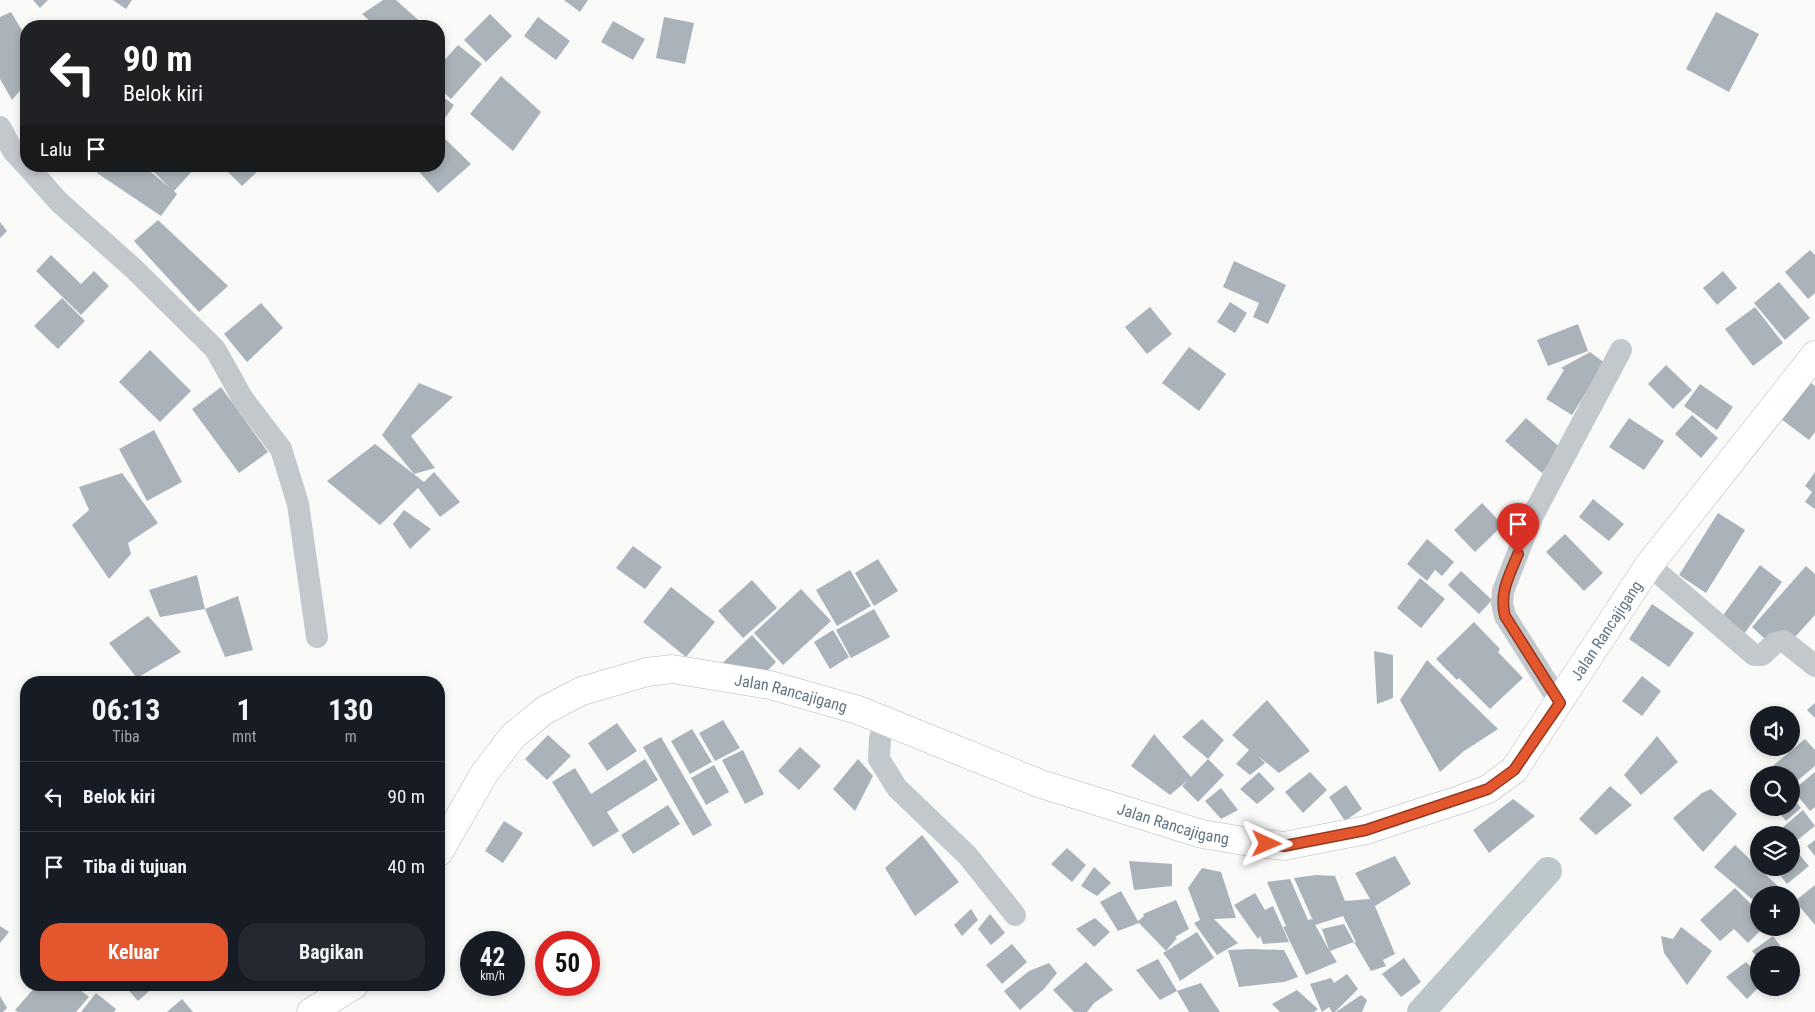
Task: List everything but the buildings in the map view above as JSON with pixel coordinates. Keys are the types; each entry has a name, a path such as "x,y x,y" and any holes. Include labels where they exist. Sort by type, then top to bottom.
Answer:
{"main road":[{"name":"Jalan Rancajigang","path":"445,842 484,774 513,736 545,710 582,691 647,672 672,669 770,685 858,710 1041,784 1202,834 1284,846 1366,830 1488,789 1514,770 1560,703 1649,565 1815,355"},
{"path":"311,1012 344,991"}],"street":[{"path":"0,128 13,151 20,158"},
{"path":"32,172 60,202 133,268 215,350 243,399 281,449 298,504 318,637"},
{"path":"1560,703 1505,616 1502,603 1503,591 1532,517 1621,350"},
{"path":"1649,565 1754,655 1762,655 1775,643 1784,641 1815,666"},
{"path":"885,721 880,738 879,760 897,788 968,856 1014,915"}],"waterway":[{"path":"1421,1012 1548,871"}],"route":[{"path":"1267,844 1284,846 1366,830 1488,789 1514,770 1560,703 1505,616 1502,603 1503,591 1518,554"}]}
